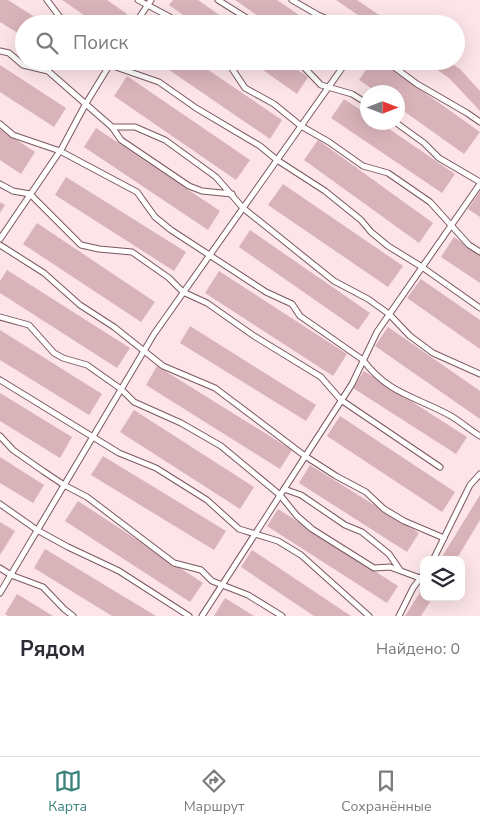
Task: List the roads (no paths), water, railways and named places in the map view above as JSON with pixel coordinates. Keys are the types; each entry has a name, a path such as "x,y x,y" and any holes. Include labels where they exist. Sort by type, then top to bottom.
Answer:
{"lane":[{"path":"48,0 58,15"},
{"path":"138,0 149,2 169,15"},
{"path":"218,0 242,15"},
{"path":"292,0 318,15"},
{"path":"141,15 149,2"},
{"path":"0,52 9,53 15,58"},
{"path":"44,70 48,71 112,127 121,140 189,186 202,191 232,194"},
{"path":"0,239 60,151 105,70"},
{"path":"127,70 159,82 196,108 260,146 277,160 326,191 361,220 371,232 388,246 422,267 480,308"},
{"path":"233,70 245,88 274,104 301,126 329,142 363,166 388,173 430,202 450,226 469,245 480,252"},
{"path":"307,70 321,85 352,94 360,99"},
{"path":"0,593 154,334 341,70"},
{"path":"398,70 417,84 468,113 480,122"},
{"path":"0,124 13,135 60,151 136,192 155,217 171,230 266,292 292,304 300,316 363,360 370,370 385,383 404,396 451,416 480,436"},
{"path":"112,127 135,127 165,140 216,177 243,208 334,281 389,314 410,336 433,353 480,374"},
{"path":"202,616 352,384 377,332 480,183 439,158 424,142 405,129"},
{"path":"0,184 13,192 30,194 81,245 132,252 169,278 184,292 207,303 254,336 321,377 341,400 440,467"},
{"path":"0,245 44,273 80,305 114,327 163,366 215,388 305,456 366,492 384,509 404,521 444,538"},
{"path":"0,317 29,325 54,352 63,358 86,365 121,389 134,402 181,423 221,446 280,495 297,516 312,529 374,568 390,567 420,578 399,616"},
{"path":"0,380 119,453 156,468 207,500 239,529 278,541 301,555 369,616"},
{"path":"0,436 13,450 64,485 88,497 174,563 201,570 212,581 248,595 282,616"},
{"path":"434,556 470,485 480,474"},
{"path":"284,489 301,495 345,525 362,532 389,554 400,571"},
{"path":"0,504 38,530 68,547 119,571 190,616"},
{"path":"0,568 10,575 43,587 73,616"}]}
